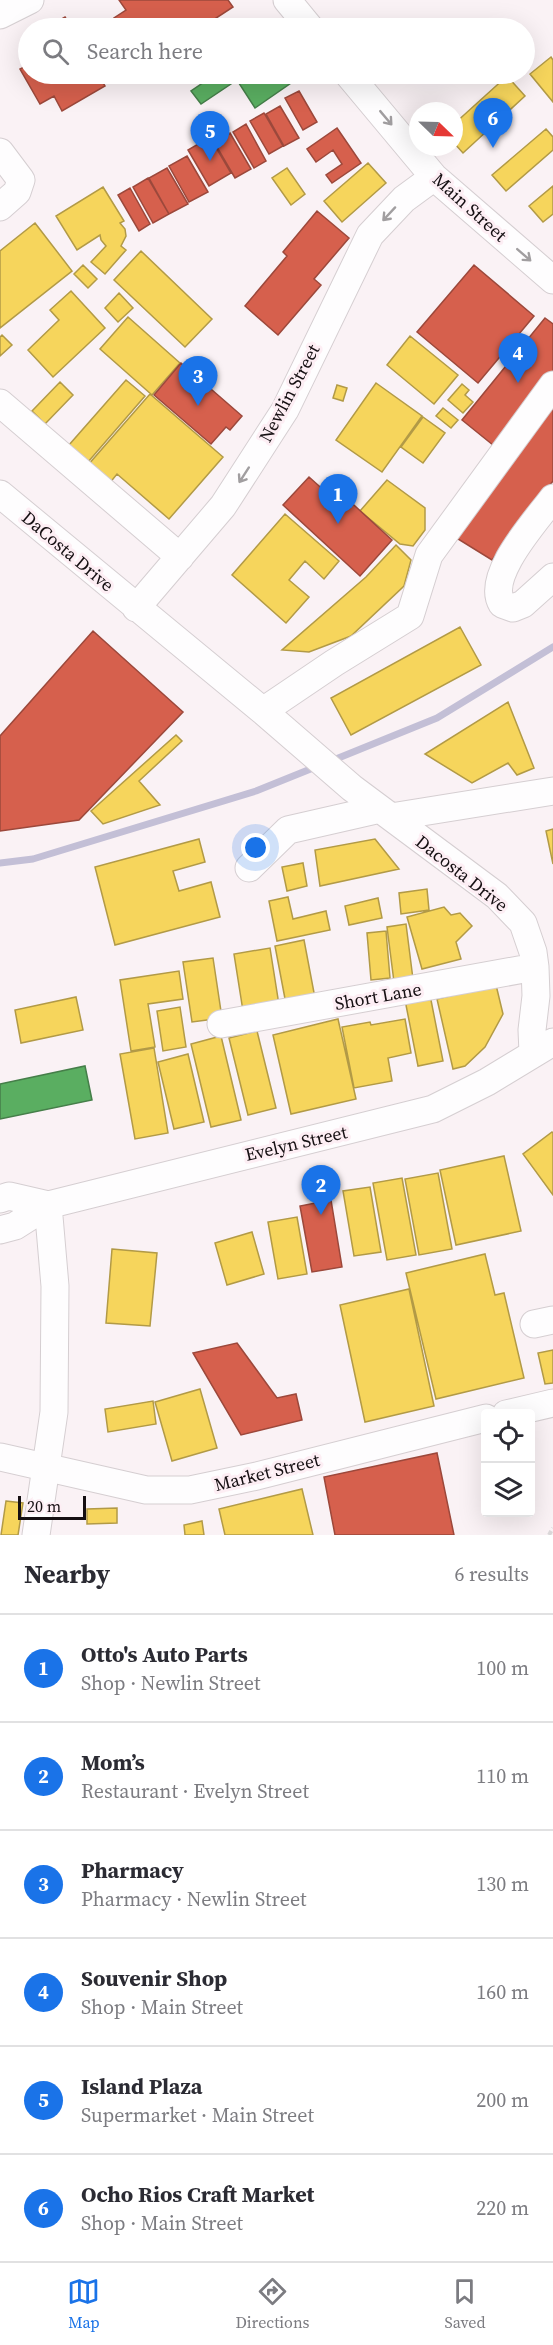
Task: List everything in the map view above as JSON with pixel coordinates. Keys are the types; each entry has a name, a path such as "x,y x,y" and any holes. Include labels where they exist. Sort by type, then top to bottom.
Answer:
{"street":[{"path":"0,15 30,0"},
{"path":"286,0 301,18"},
{"name":"Main Street","path":"356,84 434,177 553,280"},
{"path":"0,152 21,180 17,192 0,207"},
{"name":"Newlin Street","path":"136,608 223,506 285,410 370,235 404,199 434,177"},
{"path":"136,608 263,711 410,616 429,555 553,385"},
{"path":"0,403 180,557"},
{"name":"DaCosta Drive","path":"0,494 136,608"},
{"path":"553,498 507,560 499,580 497,597 502,604 513,608 523,604 553,577"},
{"name":"Dacosta Drive","path":"263,711 352,788 497,896 523,923 533,952 535,967 536,996 532,1030 546,1050"},
{"path":"249,868 288,830 385,813 553,791"},
{"name":"Short Lane","path":"221,1024 535,967"},
{"name":"Evelyn Street","path":"0,1230 15,1226 48,1205 433,1109 546,1050"},
{"name":"Evelyn Street","path":"0,1199 9,1196 48,1205"},
{"path":"36,1535 54,1412 55,1286 48,1205"},
{"path":"525,1409 553,1403"},
{"name":"Market Street","path":"0,1457 147,1490 190,1490 257,1476 481,1419"}],"path":[{"path":"549,1535 553,1528"}],"building: Homes":[{"path":"551,57 553,60 553,102 535,80 535,70"},
{"path":"498,84 514,84 525,96 463,153 463,116"},
{"path":"546,129 553,137 553,150 506,191 492,175"},
{"path":"368,163 386,183 342,222 324,201"},
{"path":"287,168 305,194 291,205 272,178"},
{"path":"553,186 553,214 543,222 529,206"},
{"path":"103,187 124,221 120,223 125,229 126,236 121,246 126,250 105,274 91,262 106,246 100,235 77,250 56,216"},
{"path":"35,223 72,271 0,328 0,251"},
{"path":"141,251 212,319 185,347 114,280"},
{"path":"83,265 97,279 88,288 74,274"},
{"path":"71,291 105,328 53,377 28,350 59,320 50,310"},
{"path":"119,293 133,308 118,322 105,308"},
{"path":"128,317 180,363 152,395 100,349"},
{"path":"2,335 12,345 0,356 0,337"},
{"path":"410,336 458,375 434,404 387,365"},
{"path":"126,380 145,396 88,462 69,445"},
{"path":"60,382 73,395 45,424 32,411"},
{"path":"376,383 422,416 382,472 336,440"},
{"path":"462,384 469,390 465,395 473,402 463,413 448,400"},
{"path":"337,385 347,388 343,401 333,398"},
{"path":"150,394 223,457 169,519 117,474 109,484 88,465"},
{"path":"443,408 458,420 451,428 436,416"},
{"path":"423,417 445,433 423,463 401,447"},
{"path":"387,480 425,508 425,530 413,546 400,544 360,511"},
{"path":"285,514 339,561 324,579 305,561 289,580 309,597 286,623 232,575"},
{"path":"396,545 411,560 404,586 351,636 309,652 282,650 366,577"},
{"path":"460,627 481,665 351,735 331,698"},
{"path":"508,702 534,768 517,775 508,763 472,783 425,754"},
{"path":"176,735 182,741 139,781 160,805 103,824 91,811"},
{"path":"553,829 553,864 546,831"},
{"path":"199,839 205,862 173,871 179,891 211,882 220,917 115,945 95,867"},
{"path":"375,839 399,869 320,886 315,850"},
{"path":"303,863 307,886 287,891 282,867"},
{"path":"427,889 429,910 401,914 399,893"},
{"path":"288,897 293,919 326,911 330,930 277,941 269,901"},
{"path":"378,898 382,918 349,925 345,906"},
{"path":"444,907 451,915 460,913 472,926 456,942 461,959 422,969 407,917"},
{"path":"406,924 413,979 394,982 387,927"},
{"path":"386,931 390,978 371,980 367,933"},
{"path":"304,940 315,998 286,1004 275,946"},
{"path":"270,948 279,1005 243,1011 234,954"},
{"path":"213,958 222,1018 192,1022 183,962"},
{"path":"179,971 183,999 148,1004 155,1047 131,1051 120,980"},
{"path":"496,985 503,1014 485,1047 465,1066 453,1069 437,999"},
{"path":"430,995 443,1061 418,1066 405,1000"},
{"path":"76,997 83,1030 21,1043 15,1010"},
{"path":"180,1007 186,1047 163,1051 157,1011"},
{"path":"338,1019 356,1099 291,1114 273,1035"},
{"path":"405,1019 411,1053 388,1058 392,1081 354,1088 342,1027"},
{"path":"257,1031 276,1108 248,1115 229,1038"},
{"path":"221,1036 241,1120 211,1127 191,1044"},
{"path":"154,1048 168,1133 135,1139 120,1054"},
{"path":"188,1054 204,1122 174,1129 158,1062"},
{"path":"553,1133 553,1195 523,1154"},
{"path":"504,1156 521,1231 456,1245 440,1170"},
{"path":"438,1173 452,1249 419,1255 405,1179"},
{"path":"402,1178 416,1255 387,1260 373,1183"},
{"path":"370,1187 381,1252 354,1256 343,1191"},
{"path":"297,1217 307,1274 278,1279 268,1222"},
{"path":"252,1232 264,1274 227,1285 215,1243"},
{"path":"112,1249 157,1253 150,1326 106,1323"},
{"path":"485,1254 495,1295 504,1293 524,1378 436,1399 406,1273"},
{"path":"409,1289 434,1406 365,1422 340,1305"},
{"path":"553,1350 553,1383 545,1384 538,1353"},
{"path":"200,1389 217,1448 172,1461 155,1402"},
{"path":"153,1401 156,1424 108,1432 105,1409"},
{"path":"302,1489 313,1535 225,1535 219,1509"},
{"path":"6,1501 23,1503 18,1535 1,1535"},
{"path":"117,1508 117,1523 87,1524 87,1509"},
{"path":"202,1521 204,1535 185,1535 184,1525"}],"building: Shops":[{"path":"119,0 228,0 233,7 216,18 114,18 126,10"},
{"path":"29,84 104,84 105,86 62,111 54,96 40,104"},
{"path":"299,91 317,122 303,130 285,98"},
{"path":"280,106 299,138 284,146 266,114"},
{"path":"264,113 283,146 269,154 250,121"},
{"path":"246,124 266,161 254,168 233,132"},
{"path":"337,128 361,163 332,183 326,175 342,164 333,150 316,162 307,149"},
{"path":"230,133 251,169 235,178 214,142"},
{"path":"210,137 231,173 209,186 188,150"},
{"path":"187,156 208,192 189,202 169,166"},
{"path":"167,168 188,204 169,214 149,178"},
{"path":"148,178 169,214 153,223 133,187"},
{"path":"130,188 150,224 139,231 118,195"},
{"path":"317,211 349,238 314,279 321,285 278,335 245,306 287,256 283,252"},
{"path":"474,265 534,316 478,383 417,332"},
{"path":"545,318 553,324 553,372 493,445 462,420"},
{"path":"181,363 242,416 230,430 226,427 211,444 154,395"},
{"path":"553,399 553,481 492,560 450,534"},
{"path":"309,477 337,502 343,495 392,540 360,576 283,505"},
{"path":"93,631 183,712 79,820 0,831 0,736"},
{"path":"331,1200 342,1267 312,1272 300,1206"},
{"path":"237,1343 277,1398 296,1394 302,1420 241,1435 193,1353"},
{"path":"437,1453 454,1535 335,1535 324,1477"}],"building: Public":[{"path":"201,84 231,84 201,104 191,91"},
{"path":"240,84 290,84 255,108"},
{"path":"85,1066 92,1100 0,1119 0,1084"}],"waterway":[{"path":"331,761 437,718 553,647"},
{"path":"0,863 33,859 256,791 318,766"}],"place":[{"name":"Ocho Rios Craft Market","path":"493,148"},
{"name":"Island Plaza","path":"210,161"},
{"name":"Souvenir Shop","path":"518,383"},
{"name":"Pharmacy","path":"198,406"},
{"name":"Otto's Auto Parts","path":"338,524"},
{"name":"Mom’s","path":"321,1215"}]}
